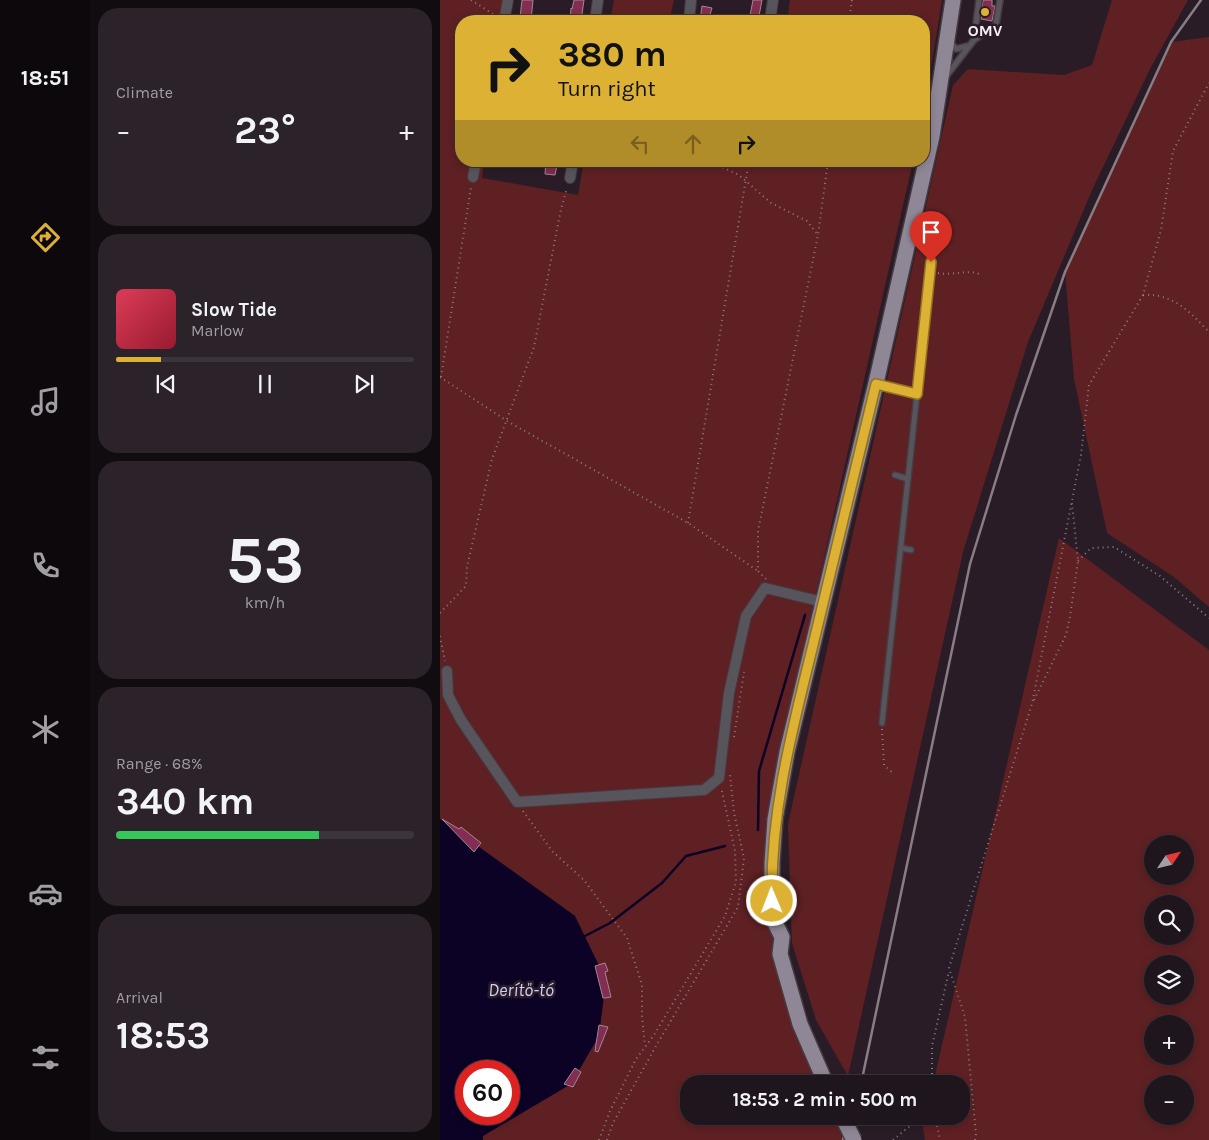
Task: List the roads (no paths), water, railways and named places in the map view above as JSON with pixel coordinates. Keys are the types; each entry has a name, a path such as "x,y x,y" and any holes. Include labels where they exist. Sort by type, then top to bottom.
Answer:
{"main road":[{"path":"930,144 953,0"},
{"path":"822,1075 800,1024 780,954 782,938 775,923 772,881 773,839 778,798 876,384 925,167"},
{"path":"846,1125 854,1140"}],"street":[{"path":"505,15 508,0"},
{"path":"596,15 598,0"},
{"path":"689,15 691,0"},
{"path":"771,15 773,0"},
{"path":"473,176 475,167"},
{"path":"570,178 572,167"},
{"path":"447,671 448,695 461,720 517,802 704,790 719,778 729,693 746,616 765,588 773,588 823,602"}],"lane":[{"path":"974,40 979,0"},
{"path":"940,86 968,46 996,25 1000,0"},
{"path":"947,38 956,50 968,46"},
{"path":"882,723 931,262"},
{"path":"876,384 917,394"},
{"path":"895,475 908,479"},
{"path":"901,548 911,550"}],"water":[{"name":"Derítő-tó","path":"440,819 575,916 606,980 599,1036 571,1084 520,1114 520,1060 455,1060 455,1125 502,1125 483,1136 483,1140 440,1140"}],"waterway":[{"path":"758,830 759,771 805,615"},
{"path":"583,937 610,923 662,883 686,856 725,846"}],"railway":[{"path":"863,1075 970,564 1016,415 1065,272 1171,42 1201,0"},
{"path":"843,1140 846,1125"}],"place":[{"name":"OMV","path":"985,12"}]}
